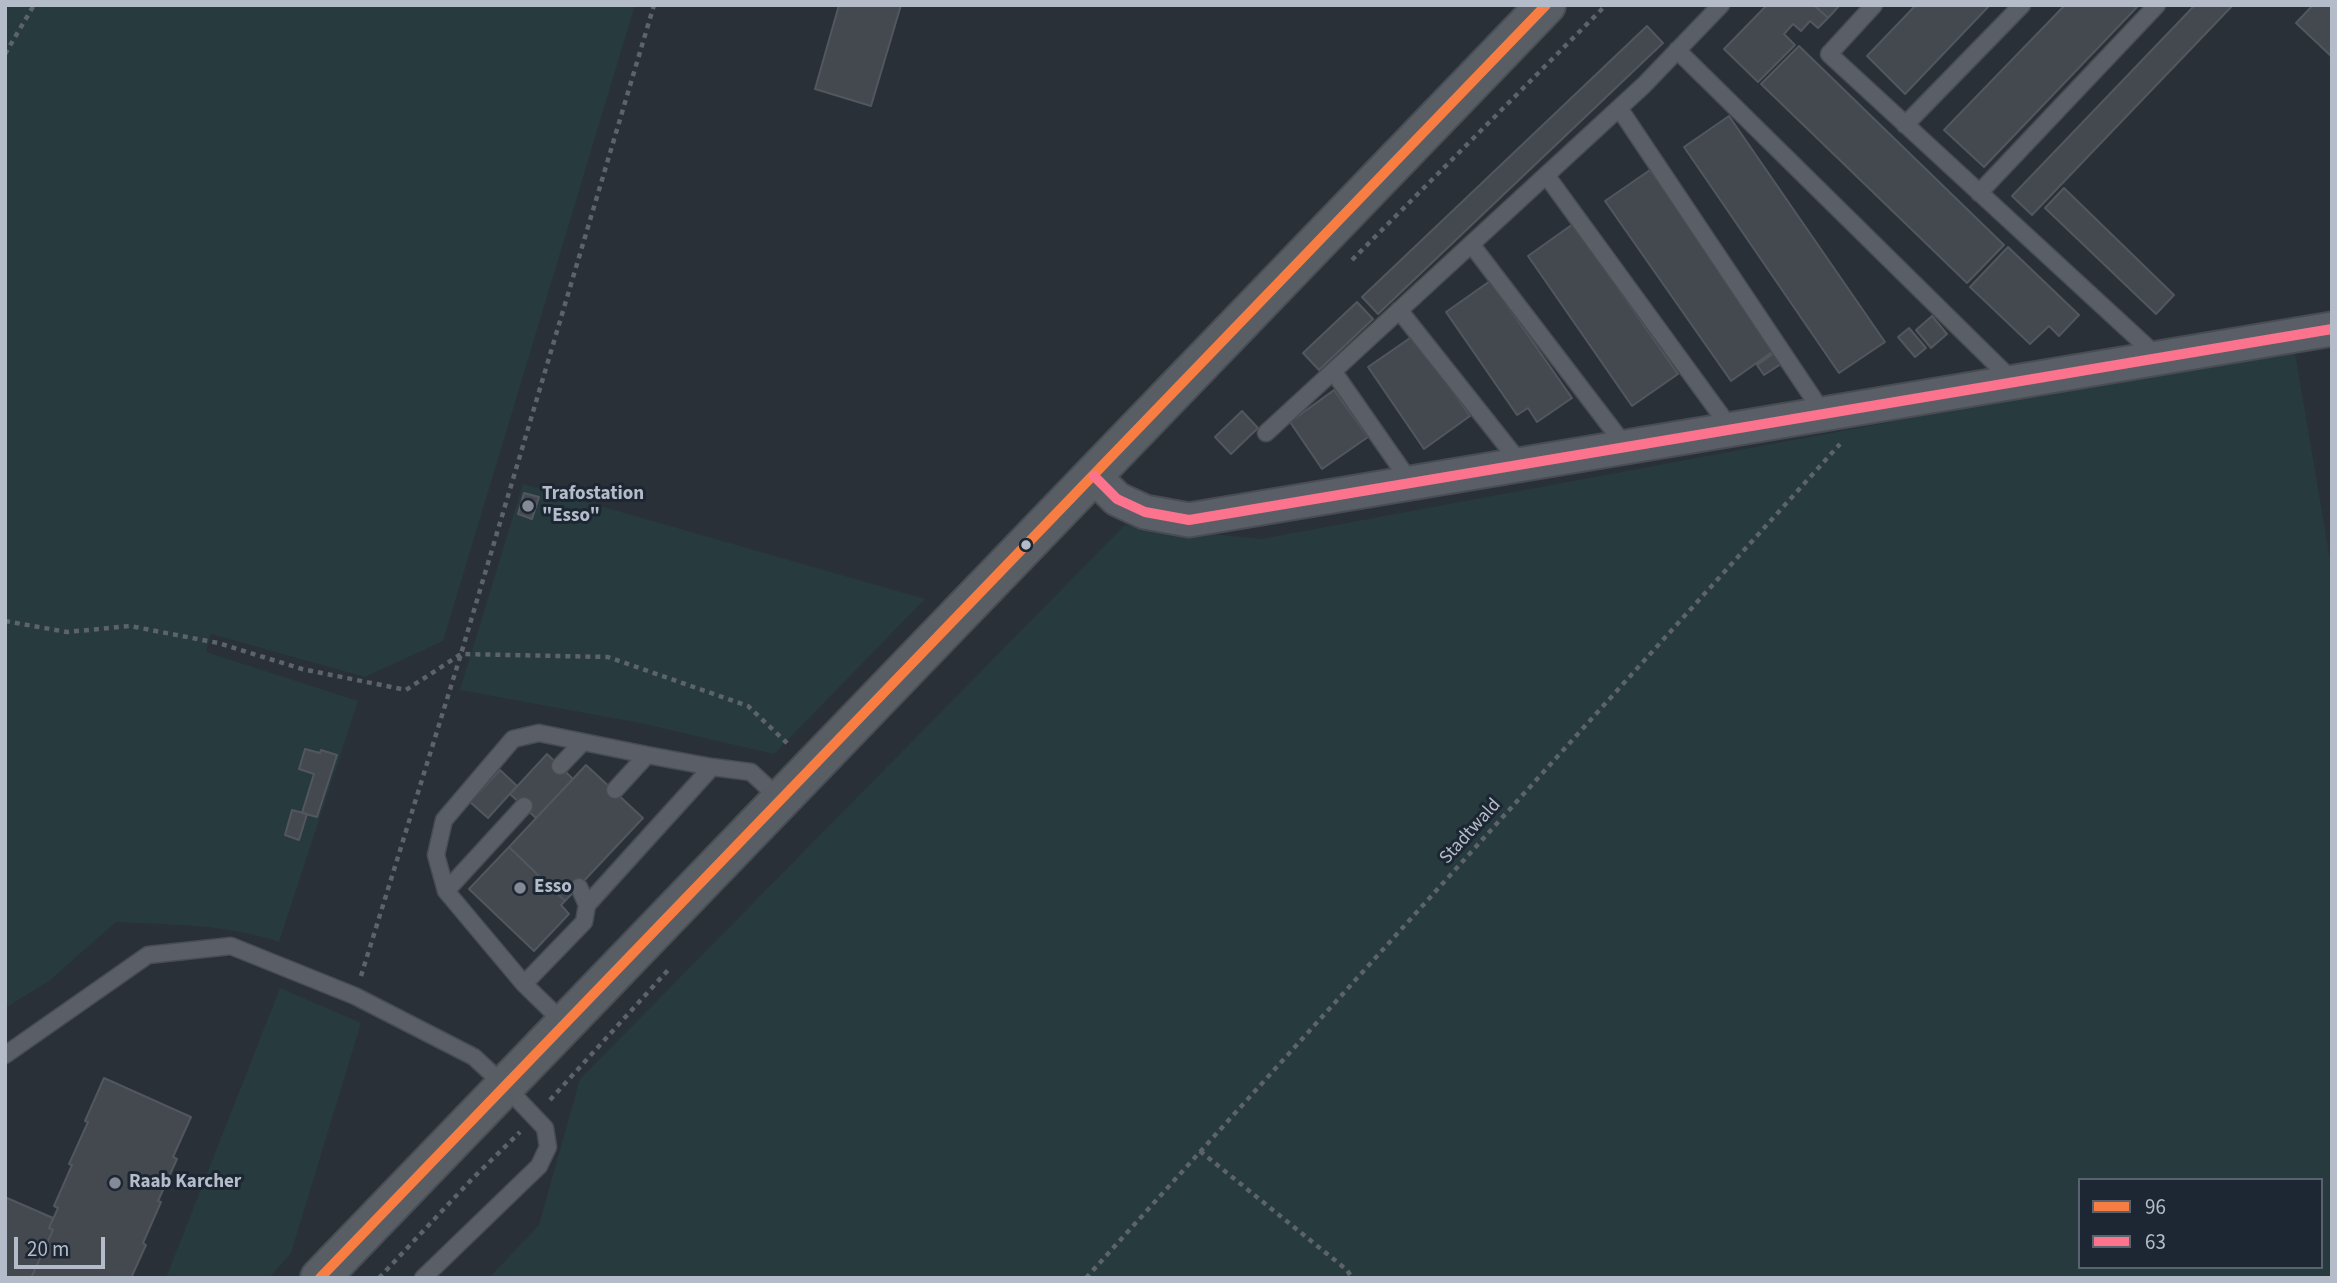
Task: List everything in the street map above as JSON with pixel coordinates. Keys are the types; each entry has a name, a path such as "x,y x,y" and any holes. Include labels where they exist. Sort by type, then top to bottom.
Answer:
{"main road":[{"path":"320,1278 1546,5"}],"street":[{"path":"1094,476 1117,499 1145,512 1189,520 2332,329"}],"lane":[{"path":"1266,433 1619,108 1721,5"},
{"path":"1874,5 1829,54 2159,358"},
{"path":"1906,125 2022,5"},
{"path":"1979,193 2157,5"},
{"path":"1676,50 2013,381"},
{"path":"1619,108 1823,413"},
{"path":"1546,175 1731,429"},
{"path":"1471,244 1626,447"},
{"path":"1399,310 1521,464"},
{"path":"1333,371 1411,483"},
{"path":"564,1023 524,984 446,891 436,855 444,820 513,740 539,733 712,767 751,772 781,800"},
{"path":"560,766 583,742"},
{"path":"615,790 647,755"},
{"path":"524,984 584,922 587,905 712,767"},
{"path":"446,891 524,806"},
{"path":"579,887 587,905"},
{"path":"5,1055 148,955 231,946 355,996 474,1057 505,1085 545,1128 548,1147 539,1166 423,1278"}],"path":[{"path":"5,54 34,5"},
{"path":"355,996 461,654 654,5"},
{"path":"1348,264 1606,5"},
{"name":"Stadtwald","path":"1086,1278 1876,404"},
{"path":"5,621 67,632 130,626 218,643 302,669 406,690 461,654 608,657 748,705 792,748"},
{"path":"1200,1151 1347,1270 1352,1278"}],"green space":[{"path":"5,5 635,5 443,641 365,677 211,634 206,652 358,701 279,942 219,929 116,922 49,981 5,1008"},
{"path":"2294,347 2332,571 2332,1278 489,1278 539,1225 580,1079 1125,525 1261,539"},
{"path":"523,484 925,599 774,754 640,723 460,690"},
{"path":"280,988 361,1023 291,1253 269,1278 166,1278"}],"building":[{"path":"839,5 901,5 871,106 815,89"},
{"path":"1767,5 1814,5 1828,18 1818,28 1810,21 1801,31 1793,24 1784,34 1795,45 1758,82 1724,49"},
{"path":"1814,5 1840,5 1828,18"},
{"path":"1916,5 1990,5 1905,94 1867,56"},
{"path":"2065,5 2139,5 1984,167 1944,130"},
{"path":"2195,5 2233,5 2032,215 2012,196"},
{"path":"2313,5 2332,5 2332,57 2296,23"},
{"path":"1647,26 1663,43 1378,314 1362,297"},
{"path":"1799,46 2004,245 1967,283 1761,84"},
{"path":"1729,116 1885,342 1839,373 1684,147"},
{"path":"1650,170 1775,350 1731,381 1605,201"},
{"path":"2064,188 2174,295 2156,314 2045,208"},
{"path":"1573,224 1678,374 1632,406 1528,256"},
{"path":"2008,247 2079,315 2059,336 2049,326 2030,344 1970,287"},
{"path":"1490,281 1572,398 1537,422 1528,408 1517,415 1446,312"},
{"path":"1357,302 1373,319 1319,370 1303,353"},
{"path":"1932,316 1947,334 1931,348 1916,330"},
{"path":"1909,328 1926,348 1915,357 1898,337"},
{"path":"1413,336 1470,416 1424,449 1368,367"},
{"path":"1777,351 1784,362 1764,375 1757,365"},
{"path":"1334,390 1368,437 1322,469 1290,422"},
{"path":"1242,411 1258,428 1231,454 1215,437"},
{"name":"Trafostation \"Esso\"","path":"524,493 539,497 532,519 518,514"},
{"path":"305,749 337,755 317,817 302,813 314,774 299,769"},
{"path":"547,754 573,779 536,818 510,794"},
{"path":"586,765 643,818 565,901 509,847"},
{"path":"500,770 517,786 488,818 470,802"},
{"path":"292,810 307,814 299,840 285,835"},
{"path":"509,847 565,901 561,905 569,914 534,951 469,889"},
{"name":"Raab Karcher","path":"104,1078 191,1117 173,1157 177,1159 158,1201 161,1202 143,1243 146,1245 131,1278 31,1278 53,1230 49,1228 58,1208 54,1206"},
{"path":"7,1198 53,1218 49,1228 53,1230 31,1278 5,1278"}],"transit line":[{"name":"96","path":"320,1278 1546,5"},
{"name":"63","path":"1094,476 1117,499 1145,512 1189,520 2332,329"}],"place":[{"name":"Trafostation \"Esso\"","path":"528,506"},
{"name":"Esso","path":"520,888"},
{"name":"Raab Karcher","path":"115,1183"}]}
